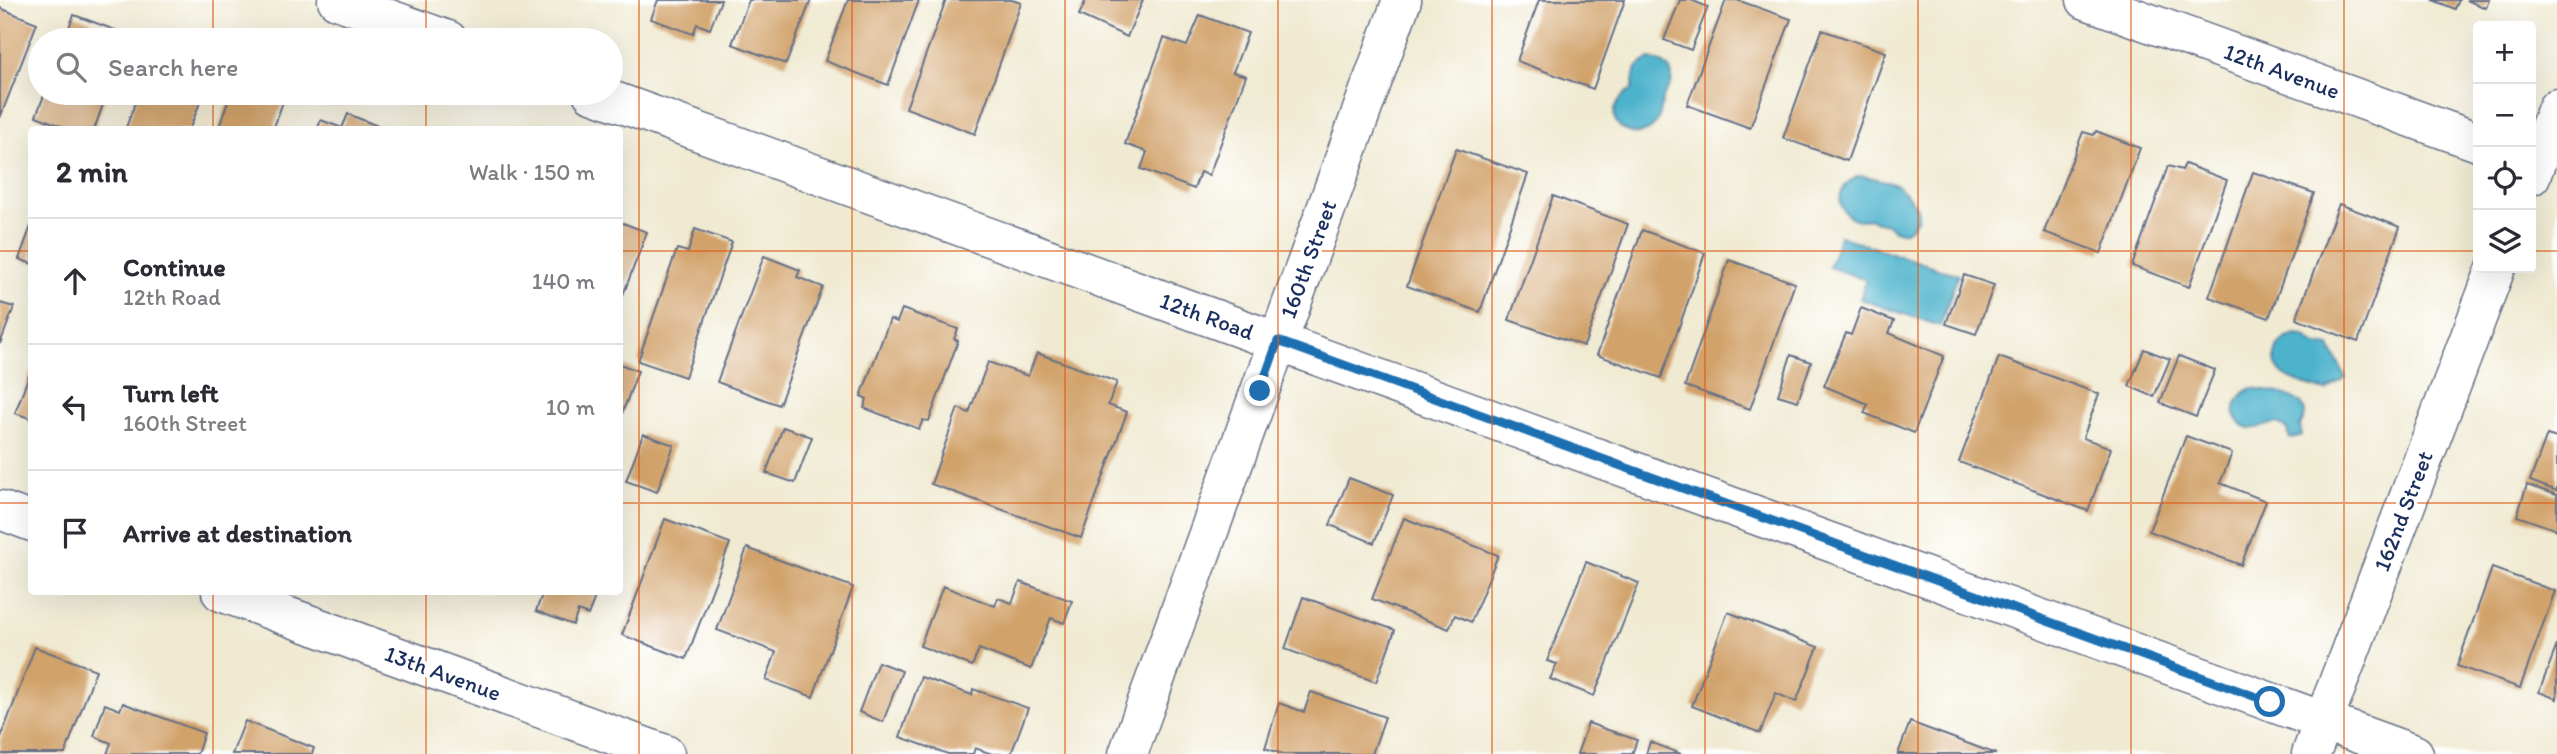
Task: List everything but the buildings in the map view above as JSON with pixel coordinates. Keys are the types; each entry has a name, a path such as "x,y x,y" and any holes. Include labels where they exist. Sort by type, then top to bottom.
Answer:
{"street":[{"path":"337,0 414,28"},
{"name":"160th Street","path":"1128,754 1402,0"},
{"name":"12th Avenue","path":"2086,0 2473,140"},
{"name":"12th Road","path":"623,104 1278,341 2318,738 2414,754"},
{"path":"2539,167 2557,108"},
{"name":"162nd Street","path":"2318,738 2494,273"},
{"path":"0,510 28,520"},
{"name":"13th Avenue","path":"229,595 665,754"}],"water":[{"path":"1650,59 1670,70 1671,84 1663,98 1656,123 1644,132 1630,133 1616,120 1615,108 1622,97 1633,89 1634,74 1638,67"},
{"path":"1859,176 1898,185 1917,208 1917,218 1913,226 1900,231 1870,218 1861,220 1846,214 1840,199 1842,191"},
{"path":"1840,236 1958,275 1940,326 1860,299 1866,280 1829,267"},
{"path":"2293,335 2305,336 2313,344 2330,347 2346,378 2326,391 2285,376 2279,370 2275,355 2281,342"},
{"path":"2252,388 2282,394 2299,402 2304,408 2305,416 2300,426 2302,435 2290,439 2287,429 2277,423 2260,428 2242,425 2237,420 2235,409 2241,397"}],"route":[{"path":"1260,391 1278,341 2270,702"}]}
